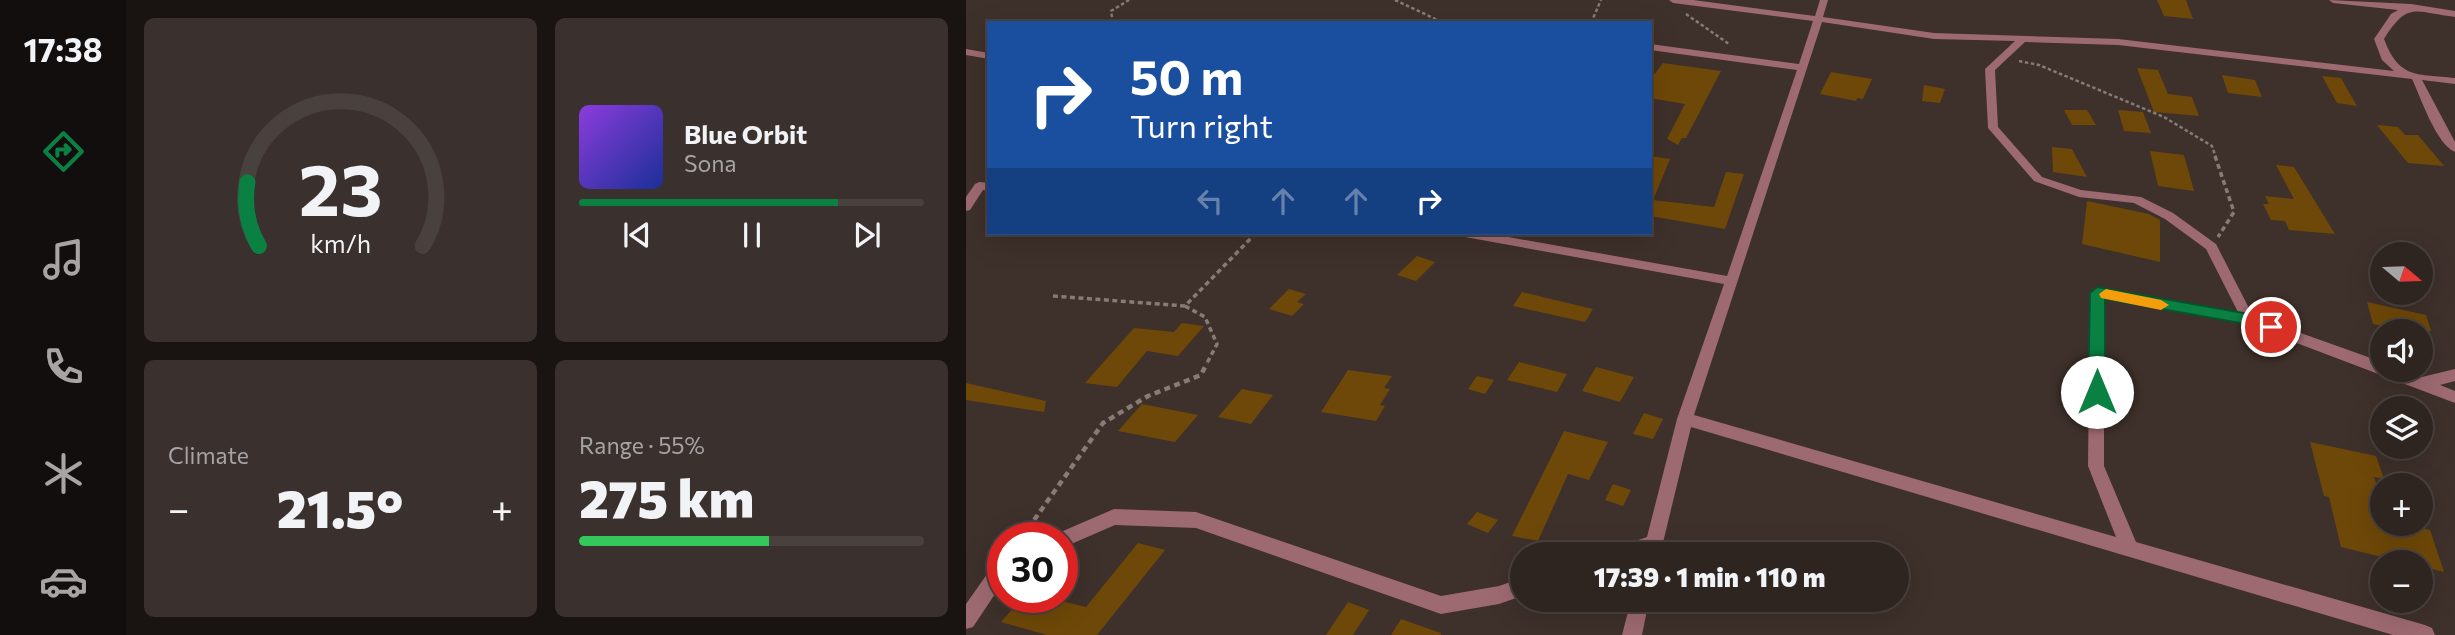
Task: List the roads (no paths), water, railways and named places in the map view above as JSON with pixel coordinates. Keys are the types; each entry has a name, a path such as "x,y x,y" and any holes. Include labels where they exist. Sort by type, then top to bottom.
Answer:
{"street":[{"path":"1673,0 1934,36 2021,41 2118,42 2455,81"},
{"path":"1655,542 1685,419 1824,0"},
{"path":"2333,0 2455,14"},
{"path":"2418,0 2418,4 2394,16 2379,39 2387,60 2409,75 2445,137 2455,149"},
{"path":"2021,41 1990,69 1993,128 2038,179 2079,193 2137,200 2169,215 2211,247 2249,319"},
{"path":"1652,47 1803,68"},
{"path":"966,52 987,56"},
{"path":"966,207 979,186 987,187"},
{"path":"1476,235 1731,281"},
{"path":"2129,548 2096,466 2097,293 2249,319 2370,363"},
{"path":"2423,383 2455,375"},
{"path":"2423,383 2455,397"},
{"path":"1685,419 2129,548 2382,628 2425,635"},
{"path":"1078,533 1114,517 1196,520 1441,605 1510,591"},
{"path":"966,620 987,589"},
{"path":"1632,635 1637,612"}]}
